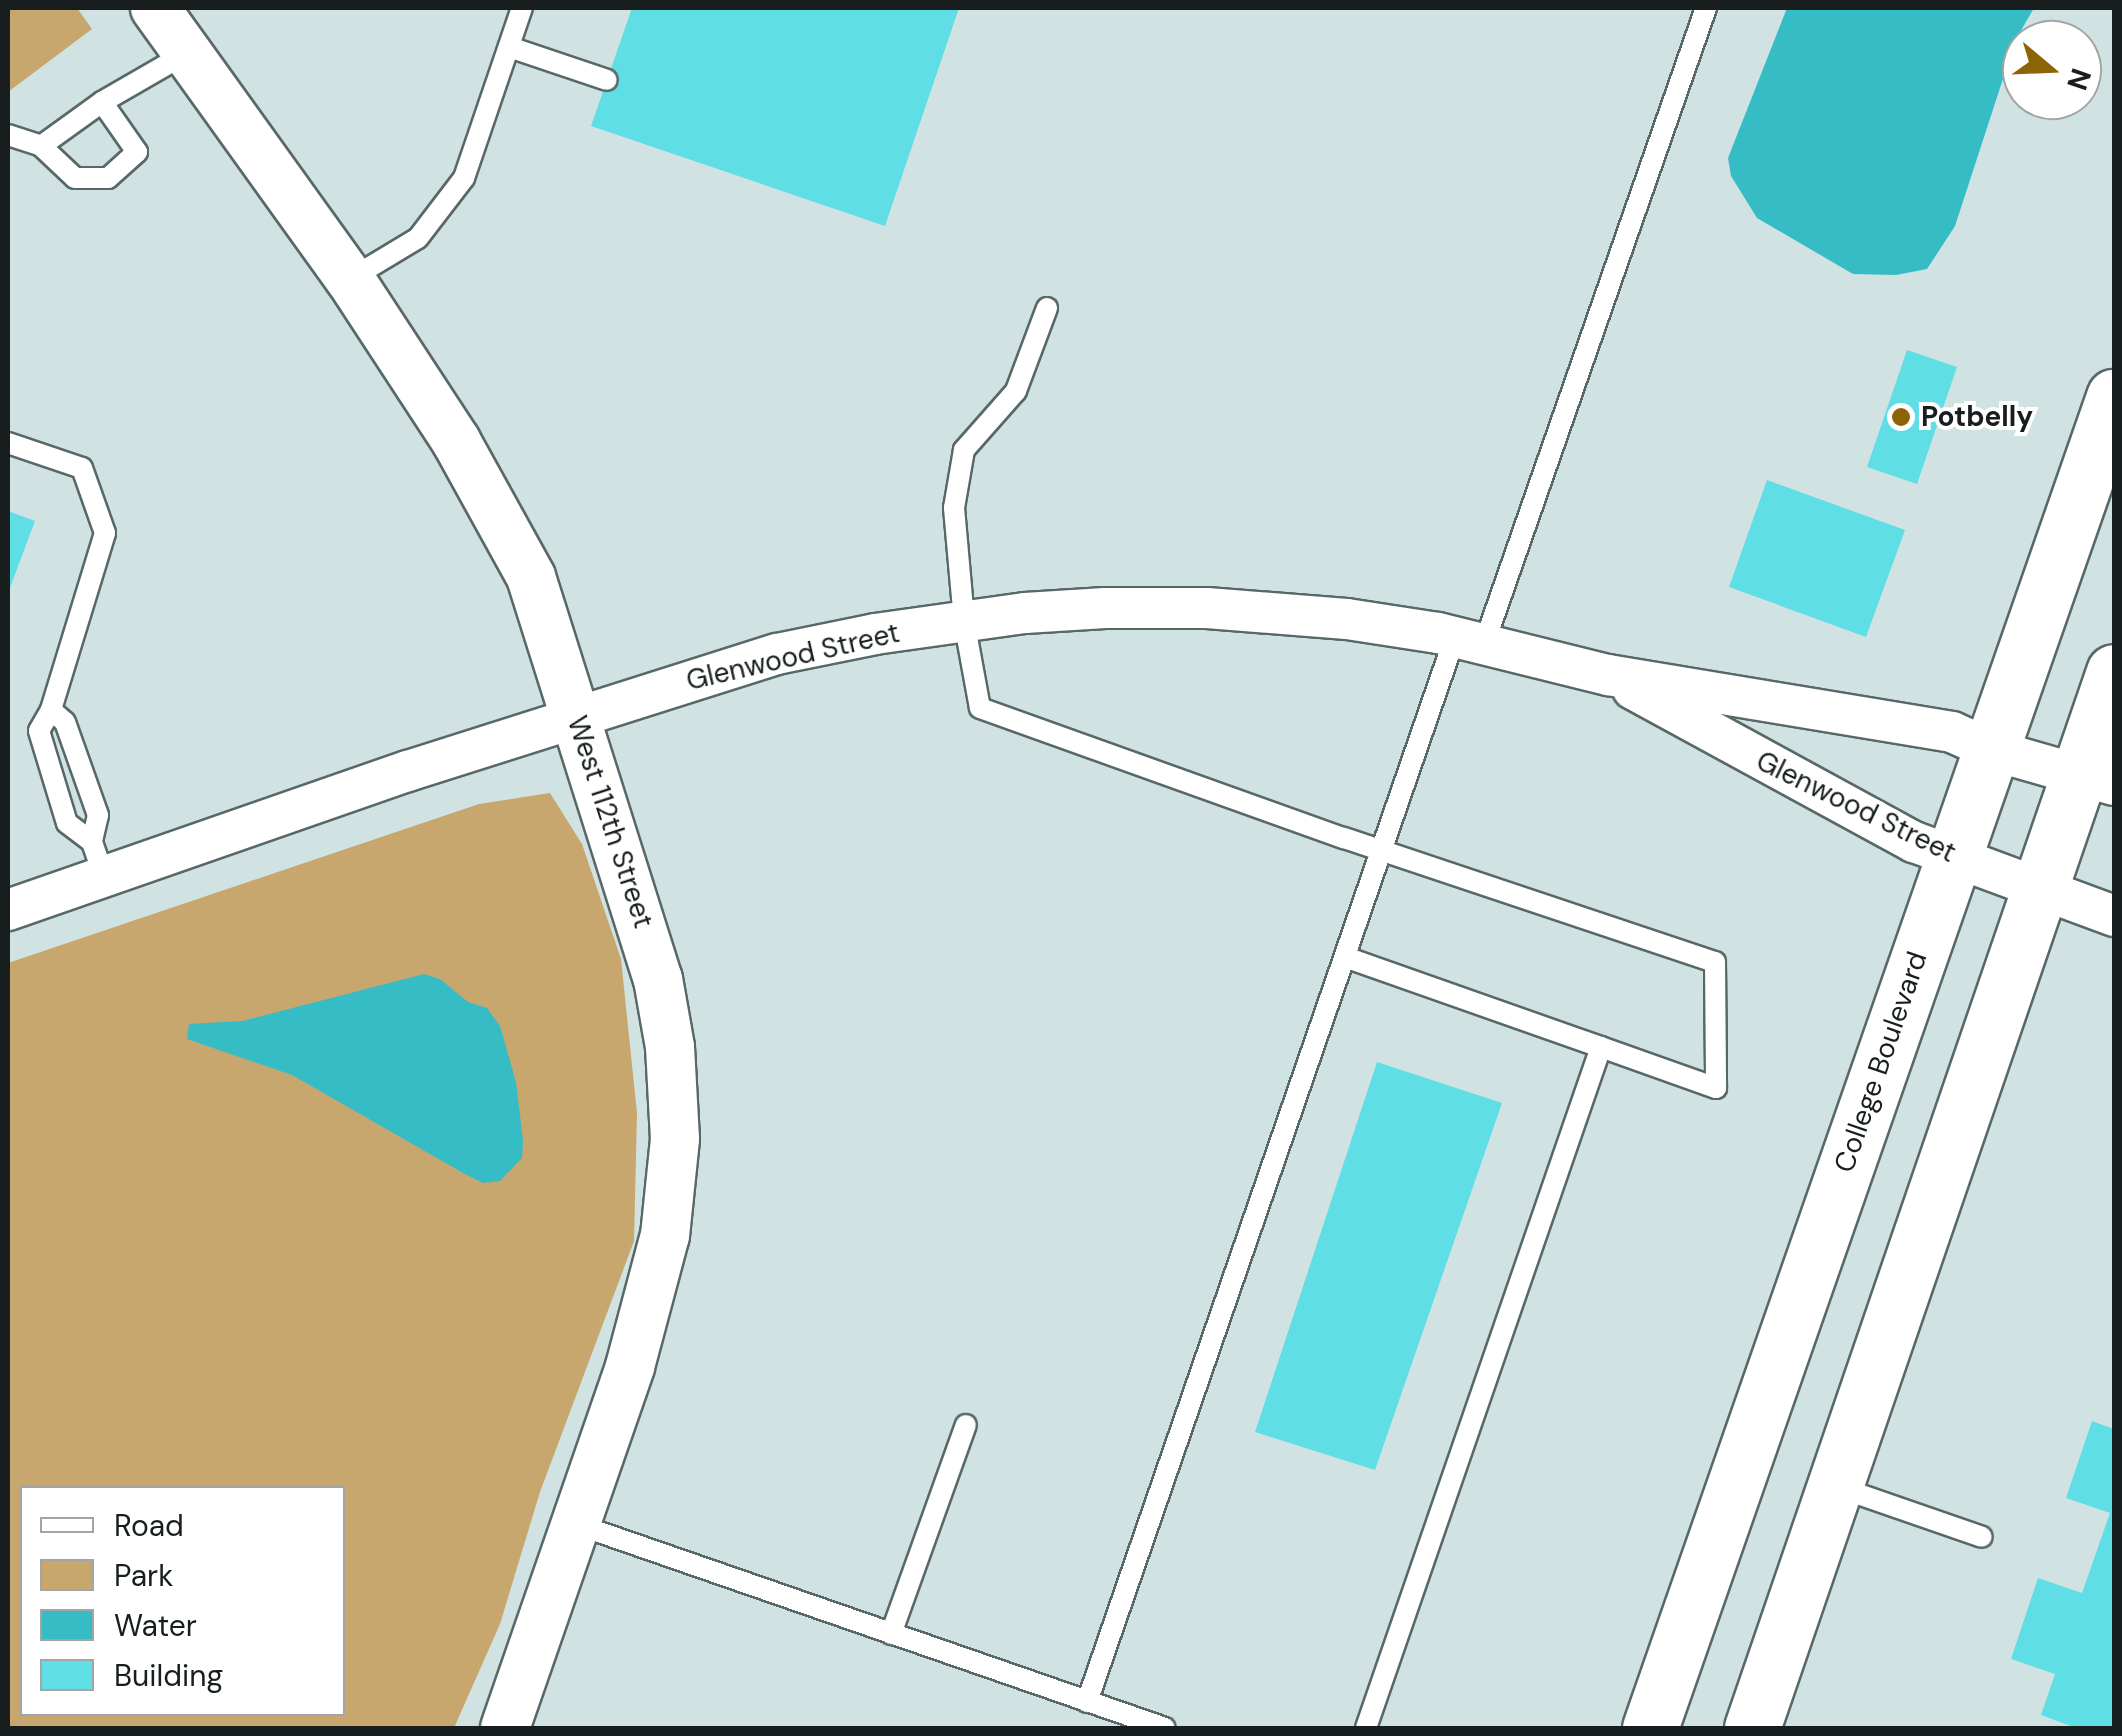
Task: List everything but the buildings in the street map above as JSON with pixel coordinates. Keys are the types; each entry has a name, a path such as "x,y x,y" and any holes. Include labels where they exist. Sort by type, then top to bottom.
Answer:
{"main road":[{"name":"College Boulevard","path":"1650,1728 2114,397"},
{"path":"1752,1728 2037,889 2096,780 2114,672"}],"street":[{"name":"West 112th Street","path":"155,8 350,279 456,441 530,577 658,979 670,1047 674,1139 664,1235 652,1298 505,1728"},
{"name":"Glenwood Street","path":"8,910 98,859 576,718 777,654 964,621 1105,608 1207,608 1347,619 1470,640 1608,675 1952,732 1992,750 2096,780"},
{"name":"Glenwood Street","path":"1608,675 1914,842 2114,916"}],"lane":[{"path":"350,279 418,238 464,178 522,8"},
{"path":"1087,1702 1382,849 1470,640 1706,8"},
{"path":"509,47 607,80"},
{"path":"41,146 102,102 187,53"},
{"path":"8,135 41,146 75,178 108,178 137,152 102,102"},
{"path":"1047,308 1016,390 964,450 954,508 964,621 980,708 1715,962 1716,1088 1345,958"},
{"path":"8,443 82,468 105,533 50,710 39,731 67,823 98,859"},
{"path":"50,710 65,722 98,815 98,859"},
{"path":"1366,1728 1601,1047"},
{"path":"891,1634 966,1425"},
{"path":"1834,1486 1982,1537"},
{"path":"576,1524 1166,1728"}],"green space":[{"path":"8,8 77,8 92,29 8,92"},
{"path":"550,793 582,844 621,959 637,1113 634,1241 540,1492 500,1624 454,1728 8,1728 8,963 479,804"}],"water":[{"path":"1787,8 2034,8 2027,20 2002,20 2002,82 1955,226 1927,269 1896,275 1853,274 1757,218 1731,176 1728,158"},
{"path":"424,974 440,979 468,1002 487,1008 500,1026 516,1082 523,1140 522,1158 500,1181 483,1183 463,1173 292,1075 187,1039 189,1024 242,1021"}],"place":[{"name":"Potbelly","path":"1901,417"}]}
